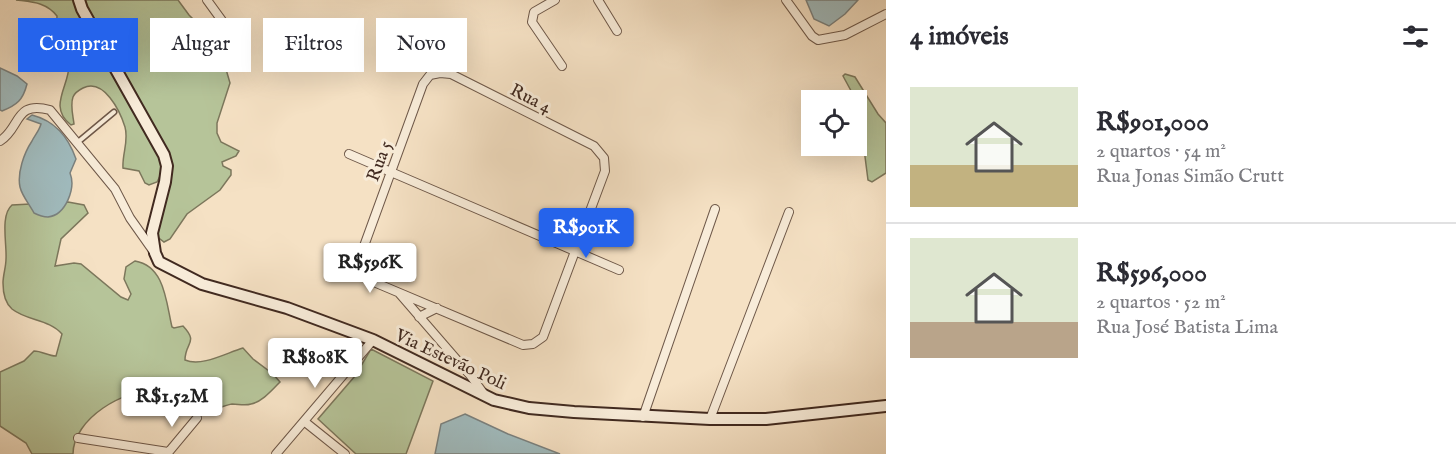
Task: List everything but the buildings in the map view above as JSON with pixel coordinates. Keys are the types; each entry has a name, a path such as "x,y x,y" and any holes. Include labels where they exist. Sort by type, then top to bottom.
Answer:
{"main road":[{"path":"79,0 164,155 167,166 152,233 155,253"},
{"name":"Via Estevão Poli","path":"155,253 159,262 202,284 287,308 373,340 494,400 529,408 643,417 766,419 886,406"}],"street":[{"path":"207,0 220,18"},
{"path":"555,0 534,12 532,22 562,66"},
{"path":"598,0 616,31"},
{"path":"786,0 812,36 818,40 845,35 886,14"},
{"name":"Rua 4","path":"441,73 451,74 594,146 604,158 605,171 575,251"},
{"name":"Rua 5","path":"399,292 369,280 361,270 360,258 423,84 430,75 441,73"},
{"path":"0,141 18,117 29,109 39,107 50,110 115,189 130,218 155,253"},
{"path":"349,154 619,270"},
{"path":"643,417 715,209"},
{"path":"710,419 789,212"},
{"path":"399,292 523,345 533,345 543,337 575,251"},
{"path":"399,292 485,395"},
{"path":"419,317 437,308"},
{"path":"276,454 373,340"},
{"path":"78,438 167,453 197,418"},
{"path":"305,422 345,454"}],"lane":[{"path":"78,143 114,112"}],"green space":[{"path":"16,0 178,0 192,18 150,18 150,72 227,72 230,83 217,123 217,133 221,142 239,151 236,156 222,162 223,166 231,170 231,175 220,190 187,214 170,239 164,242 155,235 164,168 157,182 149,185 145,183 139,171 123,168 125,127 110,98 98,88 91,86 83,88 77,91 72,100 74,124 71,125 64,118 61,111 61,96 68,72 138,72 138,18 57,18 53,11 33,2"},
{"path":"845,74 855,77 863,90 851,90 843,76"},
{"path":"867,96 886,123 886,173 872,182 868,180 865,156 867,156"},
{"path":"68,202 84,205 88,213 61,239 55,266 81,264 121,297 128,300 131,294 124,279 126,267 135,261 145,264 153,270 162,286 172,327 183,326 190,336 185,360 206,361 243,348 280,382 255,403 232,404 214,409 189,406 158,391 145,391 130,395 116,400 91,418 75,441 73,454 32,454 26,443 0,426 0,372 24,361 34,351 56,356 62,334 51,325 18,313 8,304 3,286 6,259 6,216 12,205"},
{"path":"371,349 433,381 406,454 356,454 318,419 355,376"}],"water":[{"path":"806,0 858,0 829,26 814,19"},
{"path":"0,68 27,84 19,101 2,111 0,110"},
{"path":"32,115 54,125 60,131 69,143 76,159 70,173 72,186 68,200 60,211 48,217 34,213 20,187 19,176 24,157 41,124 27,119"},
{"path":"465,414 560,454 435,454 441,424"}]}
